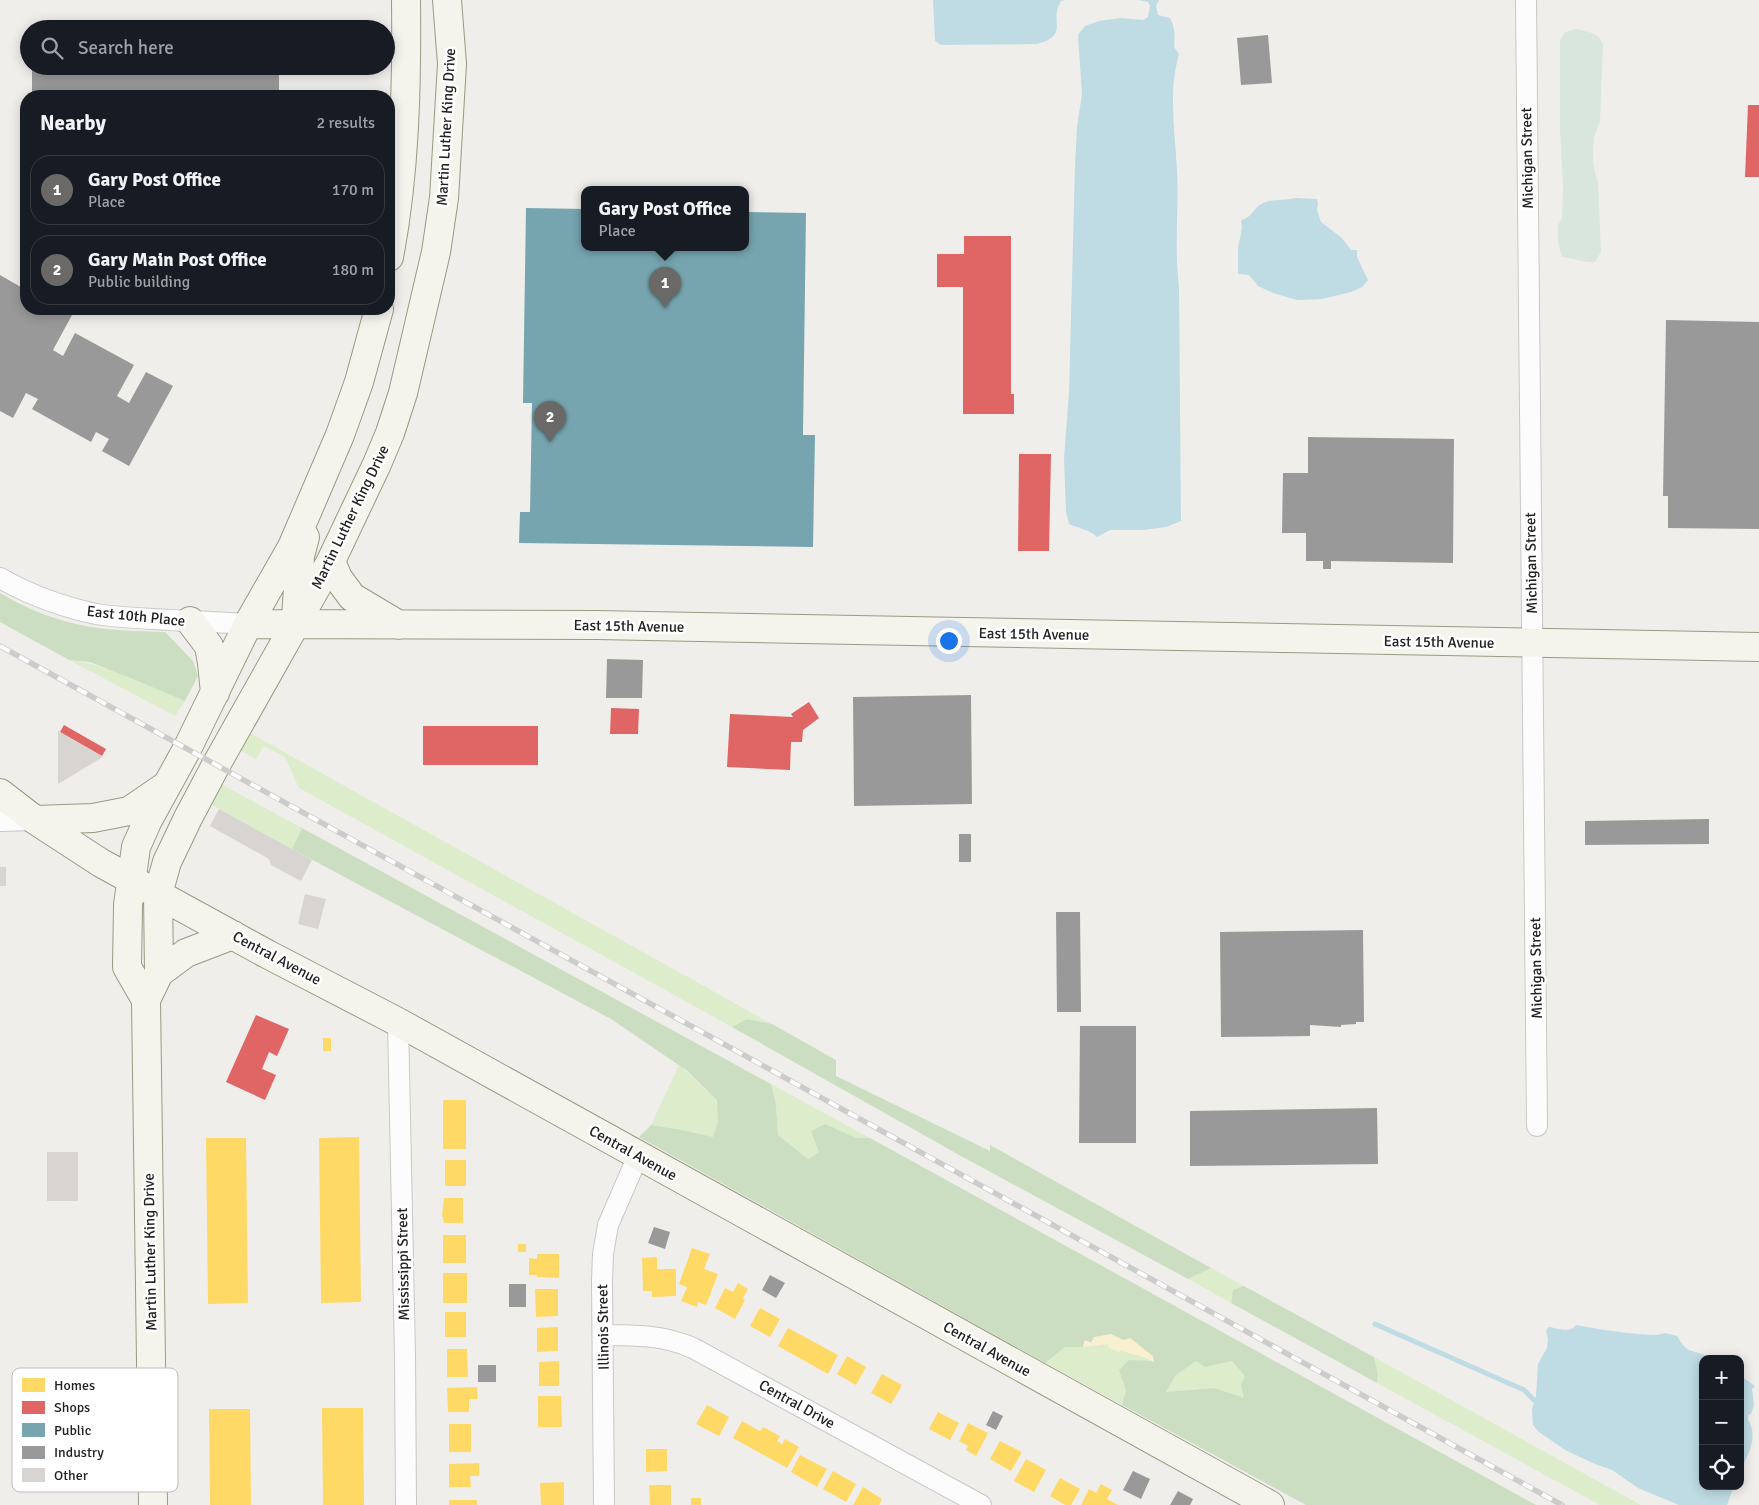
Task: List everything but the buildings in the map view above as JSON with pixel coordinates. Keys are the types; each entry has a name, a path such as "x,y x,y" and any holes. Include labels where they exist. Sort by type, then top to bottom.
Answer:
{"main road":[{"path":"395,215 400,180 404,115 406,0"},
{"name":"Martin Luther King Drive","path":"151,1368 146,1000 159,973 158,894 167,862 188,818 331,561 378,464 403,393 436,252 444,198 452,73 447,0"},
{"name":"Martin Luther King Drive","path":"146,1000 127,967 128,905 130,879 136,847 248,624 292,547 340,435 359,382 376,315"},
{"path":"296,625 300,556 314,497"},
{"path":"331,561 338,578 352,597 400,626"},
{"path":"190,622 208,646 215,693"},
{"path":"244,717 250,662 248,624"},
{"name":"East 15th Avenue","path":"248,624 605,626 1759,647"},
{"path":"35,820 93,818 129,811 168,785"},
{"name":"Central Avenue","path":"0,794 35,820 101,863 398,1022 1270,1505"},
{"path":"159,973 186,953 233,935"},
{"name":"Martin Luther King Drive","path":"153,1492 153,1505"}],"street":[{"name":"Michigan Street","path":"1526,0 1537,1126"},
{"name":"East 10th Place","path":"0,578 33,594 90,612 113,616 190,622 248,624"},
{"path":"0,821 35,820"},
{"name":"Mississippi Street","path":"398,1022 406,1505"},
{"name":"Illinois Street","path":"604,1505 602,1270 606,1235 611,1217 638,1156"},
{"name":"Central Drive","path":"603,1335 659,1338 693,1348 981,1505"}],"green space":[{"path":"0,593 37,612 76,624 131,631 165,632 193,661 198,676 185,701 90,662 69,660 0,622"},
{"path":"69,660 114,671 185,701 175,716"},
{"path":"248,732 772,1024 747,1019 732,1027 299,788 285,757 264,746 256,759 238,749"},
{"path":"219,783 302,828 292,849 208,803"},
{"path":"302,828 771,1084 776,1105 778,1135 808,1159 819,1152 811,1131 825,1124 856,1138 870,1138 1536,1505 1306,1505 1122,1405 1126,1390 1119,1370 1129,1360 1154,1361 1123,1341 1091,1343 1085,1340 1083,1347 1065,1347 1045,1363 639,1137 651,1125 713,1137 718,1122 717,1100 686,1070 611,1019 292,849","holes":["1196,1361 1205,1367 1232,1361 1245,1376 1241,1385 1244,1398 1214,1388 1166,1392 1175,1376"]},
{"path":"747,1019 772,1024 836,1060 836,1076 990,1151 990,1145 1211,1268 1188,1279 961,1156 732,1027"},
{"path":"679,1065 717,1100 718,1123 713,1137 651,1125"},
{"path":"771,1084 870,1138 856,1138 824,1124 819,1152 808,1159 778,1135 776,1105"},
{"path":"1211,1268 1244,1286 1233,1290 1231,1303 1188,1279"},
{"path":"1244,1286 1374,1357 1378,1374 1377,1383 1231,1303 1233,1290"},
{"path":"1108,1344 1131,1354 1140,1354 1154,1362 1129,1360 1126,1390 1122,1405 1045,1363 1065,1347"},
{"path":"1374,1357 1641,1505 1600,1505 1377,1383 1378,1374"},
{"path":"1196,1361 1205,1367 1232,1361 1245,1376 1244,1399 1214,1388 1166,1392 1175,1376"}],"shaded area":[{"path":"1577,29 1595,35 1603,44 1600,121 1594,138 1593,160 1598,182 1601,252 1595,262 1562,257 1558,242 1558,225 1562,218 1563,185 1560,131 1560,40 1565,32"}],"sand":[{"path":"1111,1334 1123,1340 1130,1338 1153,1356 1154,1362 1121,1350 1120,1352 1109,1348 1108,1344 1083,1347 1085,1340 1091,1343 1094,1337"}],"water":[{"path":"933,0 1066,0 1061,1 1058,8 1056,32 1047,40 1037,44 941,45 935,41"},
{"path":"1139,0 1159,0 1156,6 1158,15 1170,18 1174,32 1174,47 1179,54 1173,97 1177,171 1181,521 1166,527 1143,530 1110,530 1097,537 1069,524 1066,512 1064,458 1069,393 1075,166 1077,127 1082,94 1078,35 1085,26 1099,21 1121,18 1143,20 1148,17 1150,6 1148,2"},
{"path":"1295,198 1317,199 1317,210 1321,222 1342,238 1351,250 1357,250 1357,257 1368,280 1362,287 1351,292 1322,299 1297,300 1273,293 1258,286 1249,275 1238,274 1241,220 1248,217 1263,203"},
{"path":"1576,1325 1636,1334 1659,1335 1665,1333 1677,1336 1688,1350 1705,1355 1699,1355 1699,1490 1733,1490 1727,1505 1679,1505 1638,1488 1612,1470 1565,1450 1539,1432 1533,1425 1532,1409 1536,1396 1538,1364 1547,1348 1546,1330 1549,1327 1567,1330"},
{"path":"1744,1378 1755,1386 1752,1389 1754,1405 1751,1414 1748,1415 1753,1432 1749,1452 1744,1463"}],"waterway":[{"path":"1375,1324 1524,1390 1534,1400"}],"railway":[{"path":"0,646 1562,1505"}],"place":[{"name":"Gary Post Office","path":"665,308"},
{"name":"Gary Main Post Office","path":"550,442"}]}
